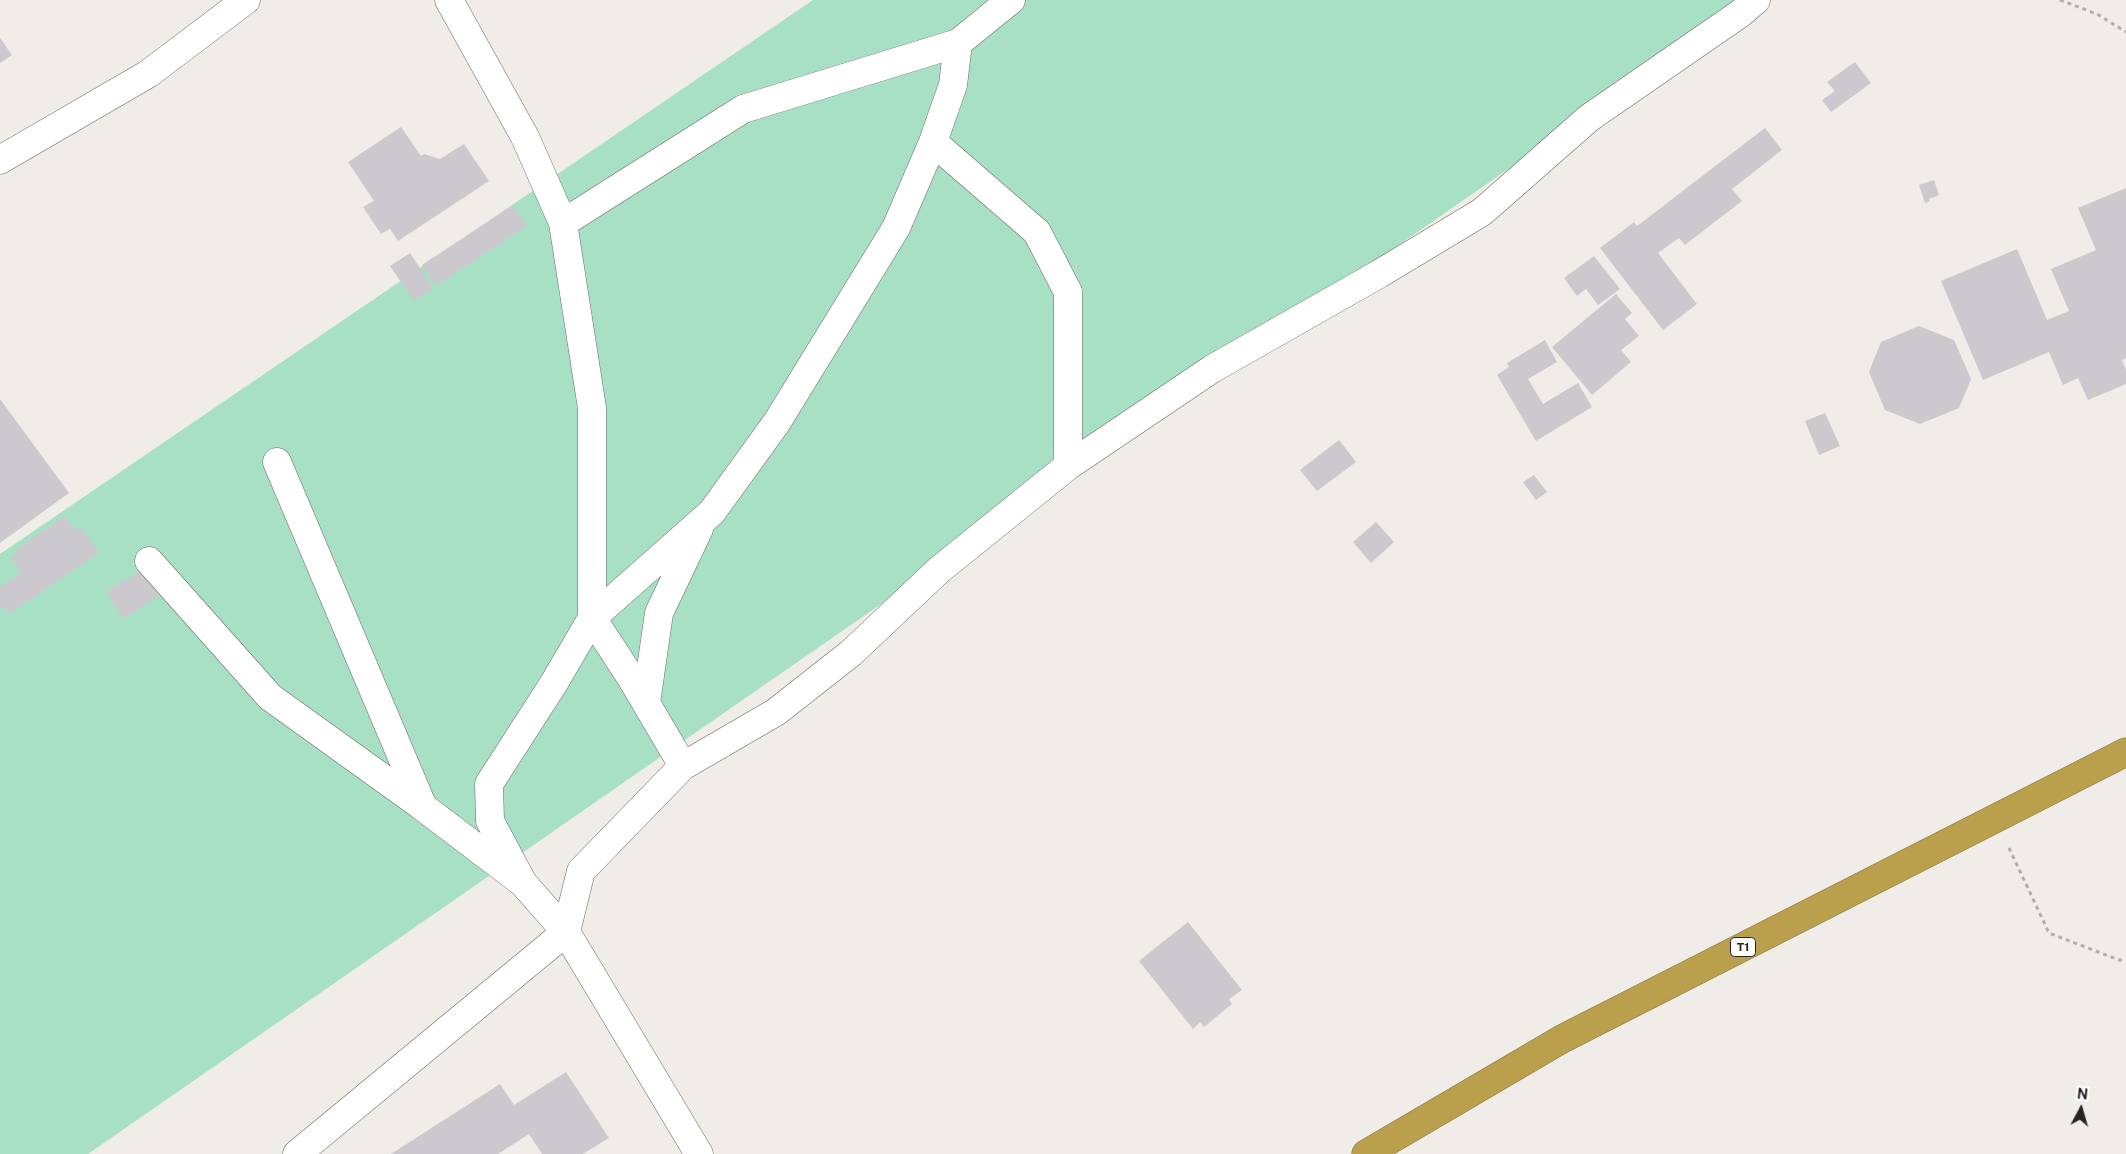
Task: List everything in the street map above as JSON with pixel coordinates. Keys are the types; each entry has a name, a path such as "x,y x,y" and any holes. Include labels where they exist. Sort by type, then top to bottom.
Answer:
{"highway":[{"name":"T1","path":"1366,1154 1562,1039 2126,752"}],"street":[{"path":"0,160 148,74 246,0"},
{"path":"449,0 525,137 564,222 592,408 592,618 683,766"},
{"path":"564,222 743,109 958,44 1012,0"},
{"path":"297,1154 566,932 581,870 683,766 776,712 851,653 938,570 1068,466 1212,369 1379,274 1482,212 1589,118 1741,14 1756,0"},
{"path":"523,884 490,821 490,784 554,683 592,618 712,512 777,422 896,228 933,142 953,85 958,44"},
{"path":"933,142 1037,232 1068,292 1068,466"},
{"path":"277,462 423,807"},
{"path":"646,703 659,613 704,518"},
{"path":"149,561 270,697 423,807 523,884 566,932 699,1154"}],"path":[{"path":"2060,0 2097,14 2126,32"},
{"path":"1995,817 2049,933 2119,960 2126,960"}],"green space":[{"path":"813,0 1752,0 88,1154 0,1154 0,554"}],"building":[{"path":"0,38 12,55 0,63"},
{"path":"1855,62 1871,83 1831,112 1822,100 1835,91 1827,82"},
{"path":"401,127 421,156 424,154 440,159 464,144 489,181 398,241 390,229 381,234 363,207 374,201 348,162"},
{"path":"1765,128 1782,150 1732,189 1742,201 1685,245 1679,238 1658,253 1697,304 1663,330 1600,248 1634,222 1637,226"},
{"path":"1934,180 1939,195 1925,203 1919,185"},
{"path":"2126,188 2126,358 2122,360 2126,370 2126,384 2088,400 2078,378 2063,385 2049,352 1983,380 1941,281 2017,249 2047,320 2069,311 2051,269 2096,250 2078,208"},
{"path":"513,205 527,226 436,286 422,265"},
{"path":"410,253 433,288 414,301 390,266"},
{"path":"1594,256 1620,289 1598,305 1586,289 1577,296 1564,278"},
{"path":"1616,294 1632,313 1625,319 1639,336 1621,350 1631,362 1592,395 1552,347"},
{"path":"1919,326 1954,340 1971,379 1959,408 1920,424 1885,410 1869,372 1881,342"},
{"path":"1545,340 1557,362 1528,379 1543,404 1578,383 1592,407 1536,441 1497,375 1509,367 1507,363"},
{"path":"0,399 69,493 0,543"},
{"path":"1825,413 1840,446 1819,455 1805,421"},
{"path":"1339,440 1356,462 1317,491 1300,470"},
{"path":"1534,475 1547,492 1536,500 1523,482"},
{"path":"65,516 76,531 81,527 99,553 9,614 3,605 0,608 0,587 21,573 10,557 17,553 15,550"},
{"path":"1376,522 1394,542 1371,563 1353,542"},
{"path":"142,570 159,596 123,619 106,592"},
{"path":"1188,922 1242,990 1229,999 1232,1004 1204,1027 1200,1022 1193,1029 1139,961"},
{"path":"566,1072 609,1138 583,1154 542,1154 529,1134 498,1154 391,1154 500,1084 514,1105"}]}
